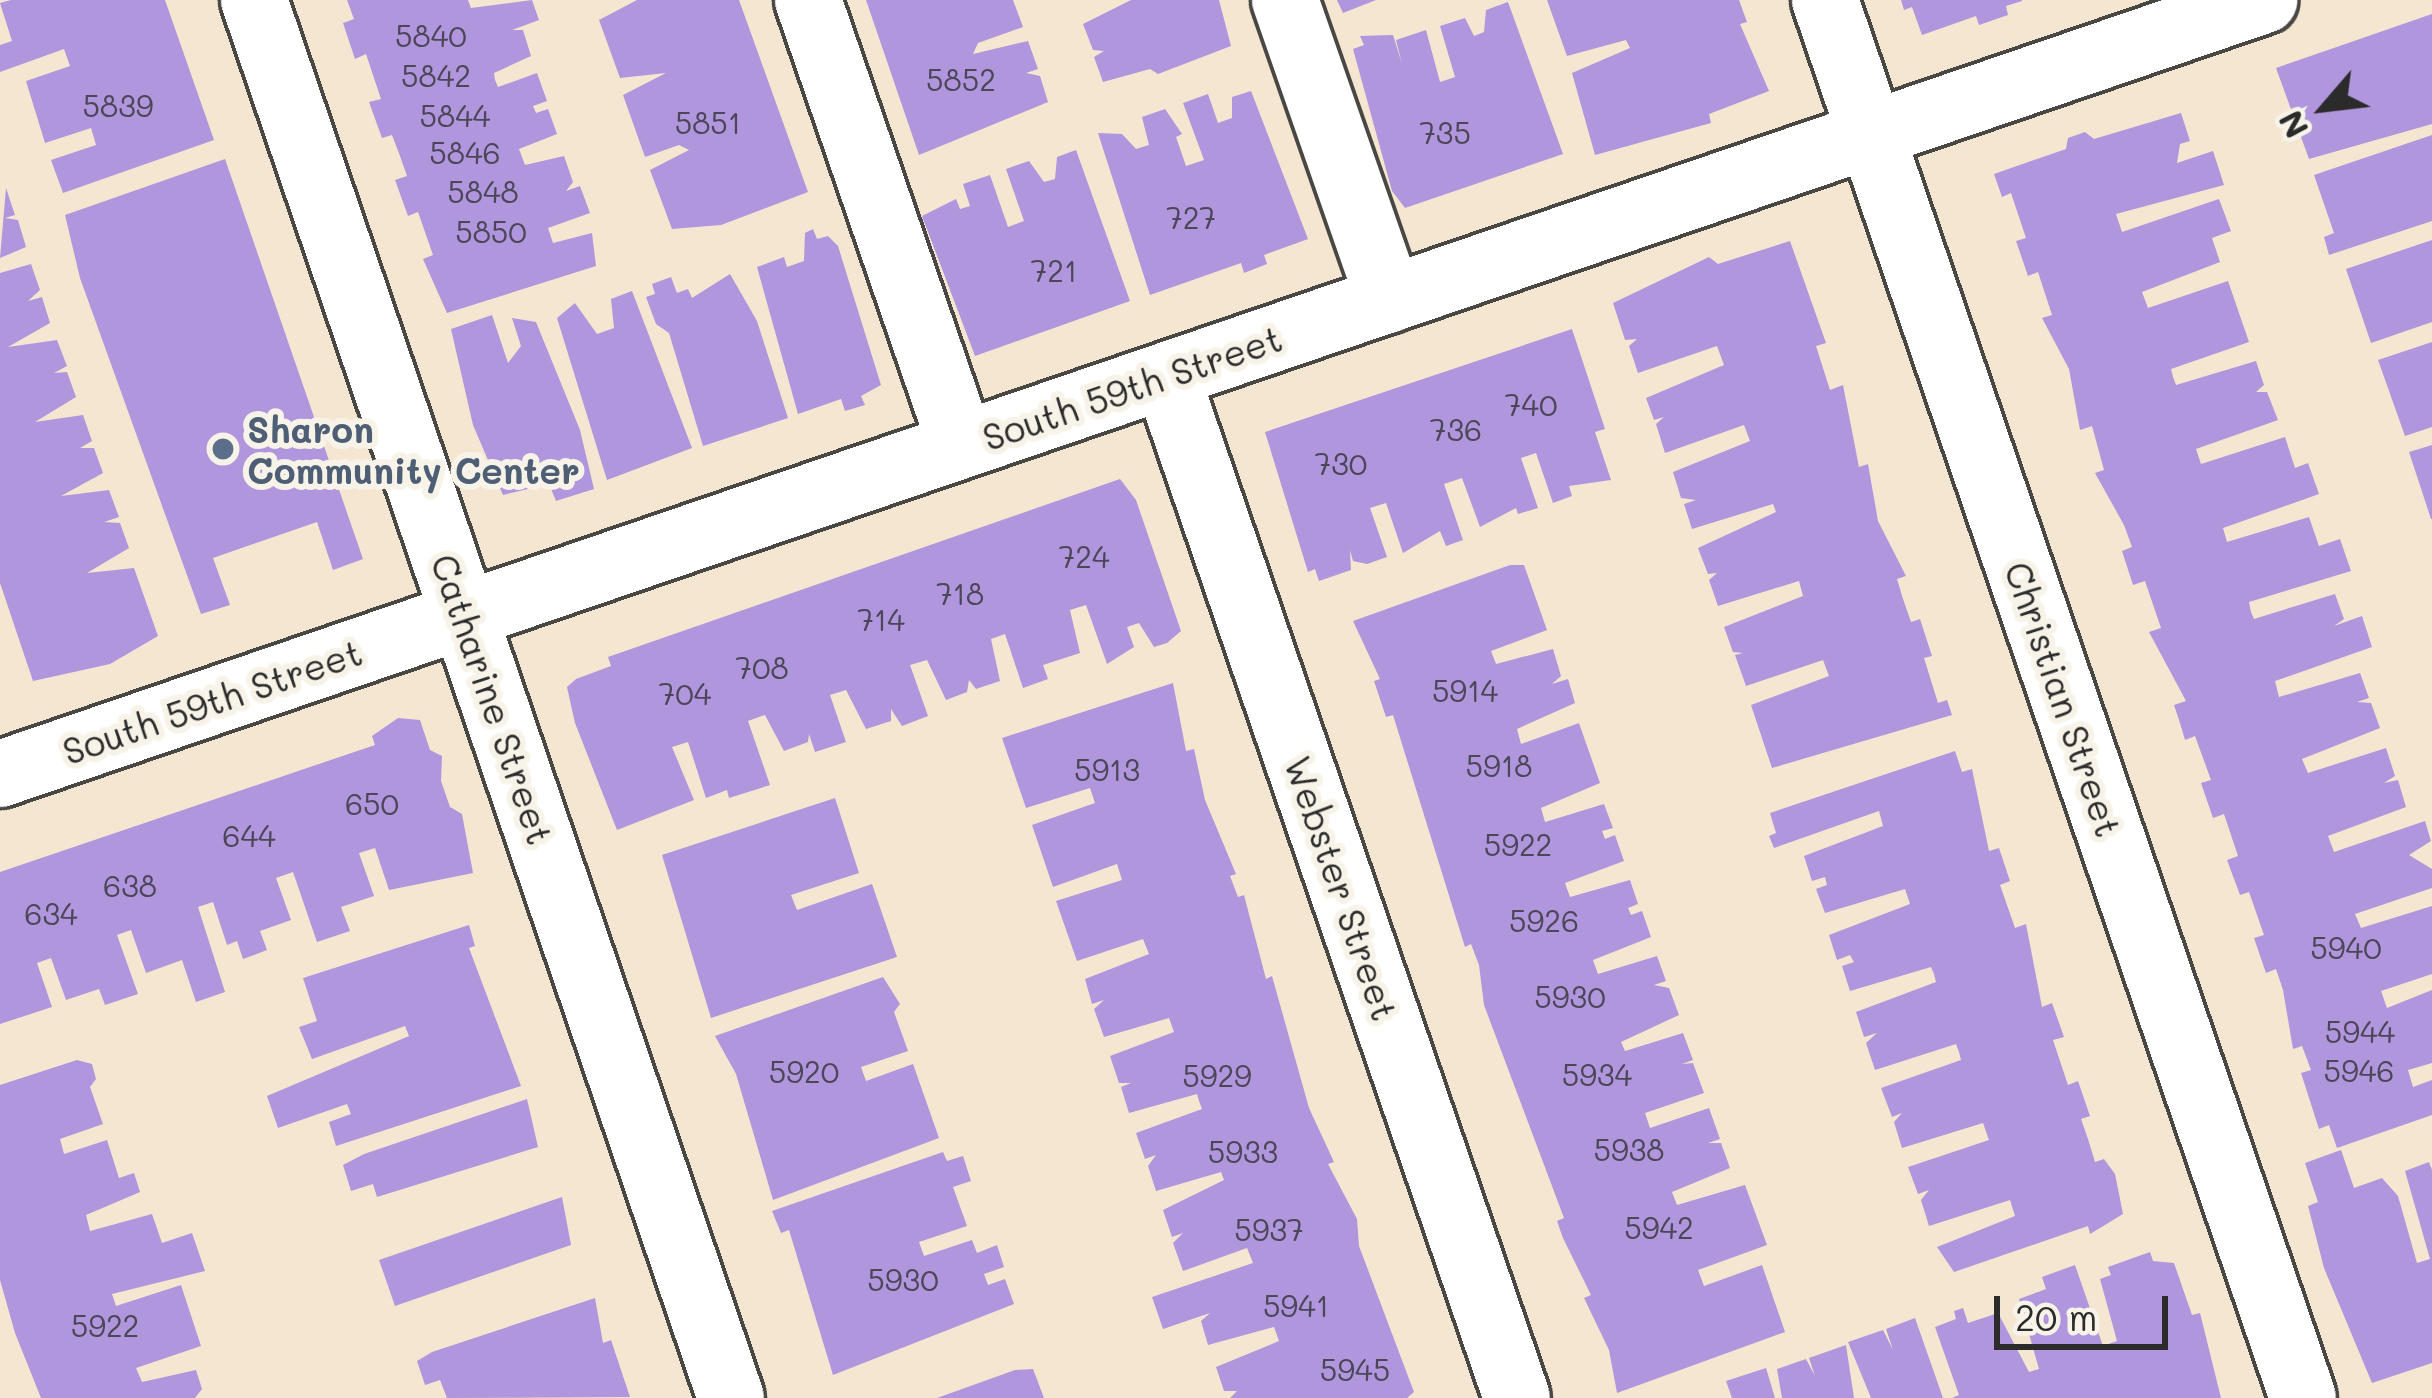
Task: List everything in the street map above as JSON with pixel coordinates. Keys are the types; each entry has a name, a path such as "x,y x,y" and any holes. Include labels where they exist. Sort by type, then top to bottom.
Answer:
{"street":[{"name":"Catharine Street","path":"254,0 731,1398"},
{"path":"808,0 961,445"},
{"path":"1286,0 1389,299"},
{"name":"Christian Street","path":"1825,0 2303,1398"},
{"name":"South 59th Street","path":"2,766 1167,378 2264,0"},
{"name":"Webster Street","path":"1167,378 1517,1398"}],"building":[{"path":"165,0 214,140 63,193 51,160 96,145 91,128 45,143 26,81 70,66 64,49 0,72 0,45 12,41 0,3"},
{"path":"347,0 468,0 471,8 532,0 539,20 512,30 523,30 531,56 494,73 495,80 498,87 537,73 547,101 533,106 536,113 548,109 557,134 519,149 525,165 564,156 573,182 566,191 580,186 590,213 548,228 553,243 592,233 596,266 447,313 423,259 433,255 418,212 408,216 395,180 407,176 400,156 392,135 382,138 369,102 381,99 366,54 355,59 343,23 354,19"},
{"path":"637,0 739,0 808,192 721,225 672,229 650,170 689,150 679,145 645,157 623,95 666,73 620,78 599,20"},
{"path":"866,0 1013,0 1023,27 978,43 973,54 1028,41 1038,69 1026,73 1040,76 1048,102 919,155"},
{"path":"1131,0 1219,0 1231,46 1158,74 1150,69 1103,82 1094,57 1104,51 1093,50 1083,24"},
{"path":"1337,0 1376,0 1343,13"},
{"path":"1547,0 1739,0 1747,22 1740,24 1769,91 1709,114 1711,123 1595,155 1572,73 1630,48 1626,40 1567,56"},
{"path":"1901,0 2022,1 2006,6 2008,15 1979,25 1976,16 1922,35 1912,7 1904,10"},
{"path":"1508,2 1563,154 1405,208 1392,191 1353,49 1364,45 1360,36 1393,35 1402,64 1396,40 1426,30 1440,82 1455,77 1440,26 1465,18 1474,36 1484,32 1486,10"},
{"path":"2432,14 2432,124 2309,159 2276,68"},
{"path":"1251,91 1308,239 1264,255 1267,264 1244,273 1241,263 1150,295 1098,133 1122,134 1136,149 1149,145 1142,117 1165,109 1182,134 1176,137 1186,166 1204,160 1183,103 1208,94 1218,123 1232,118 1232,97"},
{"path":"2181,113 2190,141 2180,144 2177,163 2213,151 2224,185 2116,214 2122,232 2219,199 2231,231 2212,238 2220,262 2142,292 2148,308 2228,281 2249,342 2171,369 2173,377 2176,385 2256,361 2264,385 2256,392 2267,392 2278,420 2196,449 2201,464 2285,437 2295,468 2308,463 2319,494 2223,528 2227,542 2309,517 2319,546 2340,539 2351,571 2249,602 2251,612 2254,619 2335,594 2344,619 2334,626 2362,616 2372,647 2275,681 2279,697 2360,673 2369,698 2357,702 2371,703 2380,728 2302,759 2308,773 2386,748 2395,776 2384,783 2398,780 2406,807 2328,836 2334,852 2425,821 2431,841 2409,855 2432,869 2432,888 2355,914 2361,928 2432,906 2432,974 2381,991 2387,1008 2432,990 2432,1063 2408,1070 2413,1087 2432,1080 2432,1115 2337,1148 2329,1125 2319,1129 2301,1073 2311,1070 2302,1046 2293,1049 2276,969 2266,973 2254,938 2264,935 2249,892 2240,895 2227,860 2238,856 2224,814 2213,818 2201,783 2211,780 2195,736 2185,740 2174,705 2186,701 2149,632 2161,628 2145,581 2133,585 2122,551 2132,547 2095,473 2104,470 2092,426 2080,430 2069,369 2042,318 2052,315 2038,272 2028,276 2016,241 2026,238 2011,193 2002,197 1994,174 2066,149 2068,138 2085,132 2094,139"},
{"path":"2432,135 2432,221 2329,255 2324,237 2334,233 2314,175"},
{"path":"1076,150 1130,301 975,356 922,216 956,199 960,209 970,206 963,184 990,175 1008,227 1024,221 1006,169 1029,161 1044,182 1055,179 1057,157"},
{"path":"225,159 363,559 333,570 317,522 213,558 230,605 201,614 80,278 65,215"},
{"path":"6,188 15,215 5,218 18,220 26,247 0,258"},
{"path":"813,229 817,239 828,236 838,246 881,385 861,396 865,405 845,411 841,399 798,414 757,267 784,257 787,267 804,261 805,233"},
{"path":"2432,240 2432,322 2371,343 2346,269"},
{"path":"1790,241 1826,343 1816,346 1830,390 1843,385 1859,467 1868,464 1878,521 1906,576 1897,579 1903,599 1911,622 1920,619 1932,656 1924,658 1938,703 1947,700 1952,715 1772,768 1751,705 1829,676 1823,660 1746,686 1735,655 1743,653 1733,652 1724,627 1803,596 1799,581 1718,606 1709,580 1717,573 1708,574 1698,548 1776,512 1773,504 1692,529 1684,504 1696,500 1681,498 1673,472 1750,441 1744,425 1665,453 1656,424 1664,417 1654,420 1646,398 1724,365 1717,346 1638,373 1629,346 1637,339 1625,340 1613,303 1709,257 1718,264"},
{"path":"31,264 40,290 28,301 42,297 50,323 8,347 57,340 67,366 54,373 67,372 76,397 35,422 83,415 92,441 80,448 94,448 103,473 61,496 109,490 119,517 104,522 120,523 129,548 87,573 134,568 158,636 110,664 33,681 0,583 0,273"},
{"path":"730,274 757,321 788,418 703,446 669,333 656,324 646,297 655,294 652,284 671,277 677,293 688,289 692,298"},
{"path":"632,291 692,448 607,480 557,318 575,303 597,334 614,328 611,299"},
{"path":"492,315 508,363 521,346 512,318 536,322 580,430 594,489 556,501 549,484 503,495 473,425 451,329"},
{"path":"1572,329 1605,429 1595,432 1611,480 1569,486 1572,496 1553,503 1536,453 1521,458 1538,508 1518,514 1516,508 1480,527 1462,478 1444,484 1463,540 1446,546 1440,531 1403,553 1386,503 1370,508 1387,557 1367,564 1353,561 1350,550 1351,570 1319,581 1315,569 1308,572 1265,432"},
{"path":"2432,342 2432,427 2405,436 2378,360"},
{"path":"2432,445 2432,519 2431,519 2409,452"},
{"path":"1120,479 1136,500 1181,631 1167,643 1154,647 1139,623 1127,627 1134,647 1107,664 1086,605 1070,610 1080,653 1043,665 1048,679 1023,688 1005,634 991,639 1000,681 976,689 969,680 967,692 946,700 927,660 910,665 928,716 902,726 891,709 891,721 866,729 846,690 830,695 846,742 815,752 809,734 808,742 784,751 765,715 748,721 770,785 729,798 727,790 706,798 688,742 672,747 694,800 617,830 575,723 567,687 576,679 611,666 608,657"},
{"path":"1510,565 1524,565 1547,630 1491,651 1496,664 1553,649 1561,676 1552,684 1568,679 1575,703 1517,729 1521,744 1579,723 1600,783 1541,808 1545,822 1604,804 1613,828 1602,831 1605,839 1615,835 1624,861 1565,883 1570,897 1630,880 1638,904 1628,908 1631,915 1642,911 1651,937 1593,960 1598,974 1657,956 1666,981 1654,985 1669,988 1679,1015 1621,1042 1625,1051 1683,1033 1693,1060 1682,1064 1693,1063 1704,1093 1645,1113 1650,1128 1709,1108 1720,1139 1708,1143 1721,1143 1730,1168 1672,1192 1677,1205 1745,1185 1767,1245 1698,1270 1704,1286 1762,1265 1785,1332 1617,1393 1609,1350 1584,1298 1591,1295 1563,1238 1557,1221 1564,1218 1484,1005 1479,965 1471,944 1465,947 1393,715 1386,717 1374,681 1380,679 1353,621"},
{"path":"1173,683 1186,751 1194,749 1205,800 1236,874 1230,876 1238,897 1244,895 1309,1108 1334,1162 1328,1164 1357,1219 1359,1246 1414,1392 1407,1398 1230,1398 1237,1391 1224,1391 1216,1367 1279,1341 1274,1327 1208,1345 1201,1321 1210,1313 1163,1329 1152,1297 1253,1263 1247,1248 1183,1271 1173,1243 1183,1233 1172,1237 1163,1210 1224,1180 1221,1172 1156,1191 1148,1166 1156,1155 1145,1159 1136,1133 1202,1109 1197,1094 1129,1113 1121,1087 1131,1083 1119,1083 1110,1056 1174,1032 1169,1018 1104,1037 1094,1009 1104,1000 1092,1004 1085,979 1149,954 1143,939 1077,961 1056,901 1122,880 1117,864 1053,887 1032,825 1095,803 1090,788 1026,808 1002,738"},
{"path":"398,718 420,720 430,750 442,756 441,781 450,807 462,814 473,873 389,890 375,848 359,853 374,896 341,907 350,931 317,942 293,872 276,878 291,920 260,931 267,950 243,959 237,941 227,945 213,902 198,907 225,992 196,1002 182,960 146,973 131,930 117,935 138,994 105,1005 99,989 66,1000 51,958 37,963 52,1007 0,1024 0,872 375,745 372,736"},
{"path":"1955,751 1962,772 1972,769 1989,851 1999,848 2010,881 2000,885 2015,928 2026,924 2042,1007 2052,1003 2064,1037 2053,1040 2068,1085 2078,1081 2090,1116 2081,1119 2095,1162 2104,1159 2115,1174 2123,1214 2090,1234 2088,1226 1954,1272 1937,1247 2015,1216 2010,1200 1929,1226 1921,1200 1929,1190 1918,1194 1908,1167 1989,1140 1983,1123 1902,1148 1894,1122 1902,1113 1892,1117 1881,1088 1961,1060 1956,1044 1875,1070 1866,1043 1877,1033 1864,1037 1856,1012 1936,982 1934,974 1931,967 1850,991 1842,966 1854,962 1850,955 1837,960 1829,935 1910,904 1905,889 1825,913 1816,889 1827,885 1825,877 1812,881 1804,856 1883,826 1879,811 1774,848 1769,836 1776,833 1770,813"},
{"path":"835,798 859,873 791,895 797,910 872,884 897,957 711,1018 662,855"},
{"path":"469,925 475,946 469,948 521,1086 336,1146 329,1122 351,1114 347,1104 278,1128 267,1096 409,1036 405,1026 312,1059 299,1027 317,1021 303,978"},
{"path":"883,977 900,1004 894,1012 908,1051 861,1067 866,1081 913,1064 939,1138 773,1200 736,1074 715,1036"},
{"path":"77,1060 92,1064 96,1079 90,1087 103,1124 60,1139 64,1154 107,1140 119,1178 134,1173 140,1192 86,1215 90,1231 152,1214 162,1243 192,1233 205,1271 112,1294 116,1306 181,1285 201,1346 136,1368 142,1382 196,1370 202,1389 195,1398 41,1398 15,1333 0,1280 0,1085"},
{"path":"527,1099 538,1147 377,1197 373,1184 351,1191 343,1165 364,1154"},
{"path":"2341,1150 2354,1188 2382,1178 2398,1196 2417,1263 2430,1259 2405,1171 2429,1162 2432,1170 2432,1363 2372,1383 2324,1268 2308,1206 2318,1202 2305,1163"},
{"path":"943,1152 947,1161 963,1156 971,1181 953,1187 967,1226 919,1242 924,1256 972,1240 977,1253 997,1245 1004,1267 984,1274 988,1285 1005,1279 1014,1304 833,1375 789,1230 781,1233 772,1211"},
{"path":"562,1197 571,1245 395,1306 379,1260"},
{"path":"2150,1252 2153,1261 2174,1263 2192,1315 2200,1313 2221,1398 1952,1398 1959,1395 1935,1327 1956,1319 1954,1311 1963,1308 1968,1323 1998,1313 2029,1372 2039,1369 2019,1299 2046,1289 2042,1277 2075,1265 2103,1346 2117,1341 2100,1279 2111,1275 2108,1267"},
{"path":"595,1298 603,1343 611,1340 630,1397 447,1398 440,1380 425,1385 417,1361 432,1352"},
{"path":"1915,1318 1943,1398 1871,1398 1848,1342 1883,1330 1893,1350 1886,1329"},
{"path":"1846,1345 1854,1398 1782,1398 1777,1369 1806,1359 1815,1376 1809,1358"},
{"path":"1766,1368 1775,1398 1732,1398 1726,1381"},
{"path":"1033,1369 1044,1398 937,1398 1015,1370"}],"place":[{"name":"Sharon Community Center","path":"223,449"}]}
